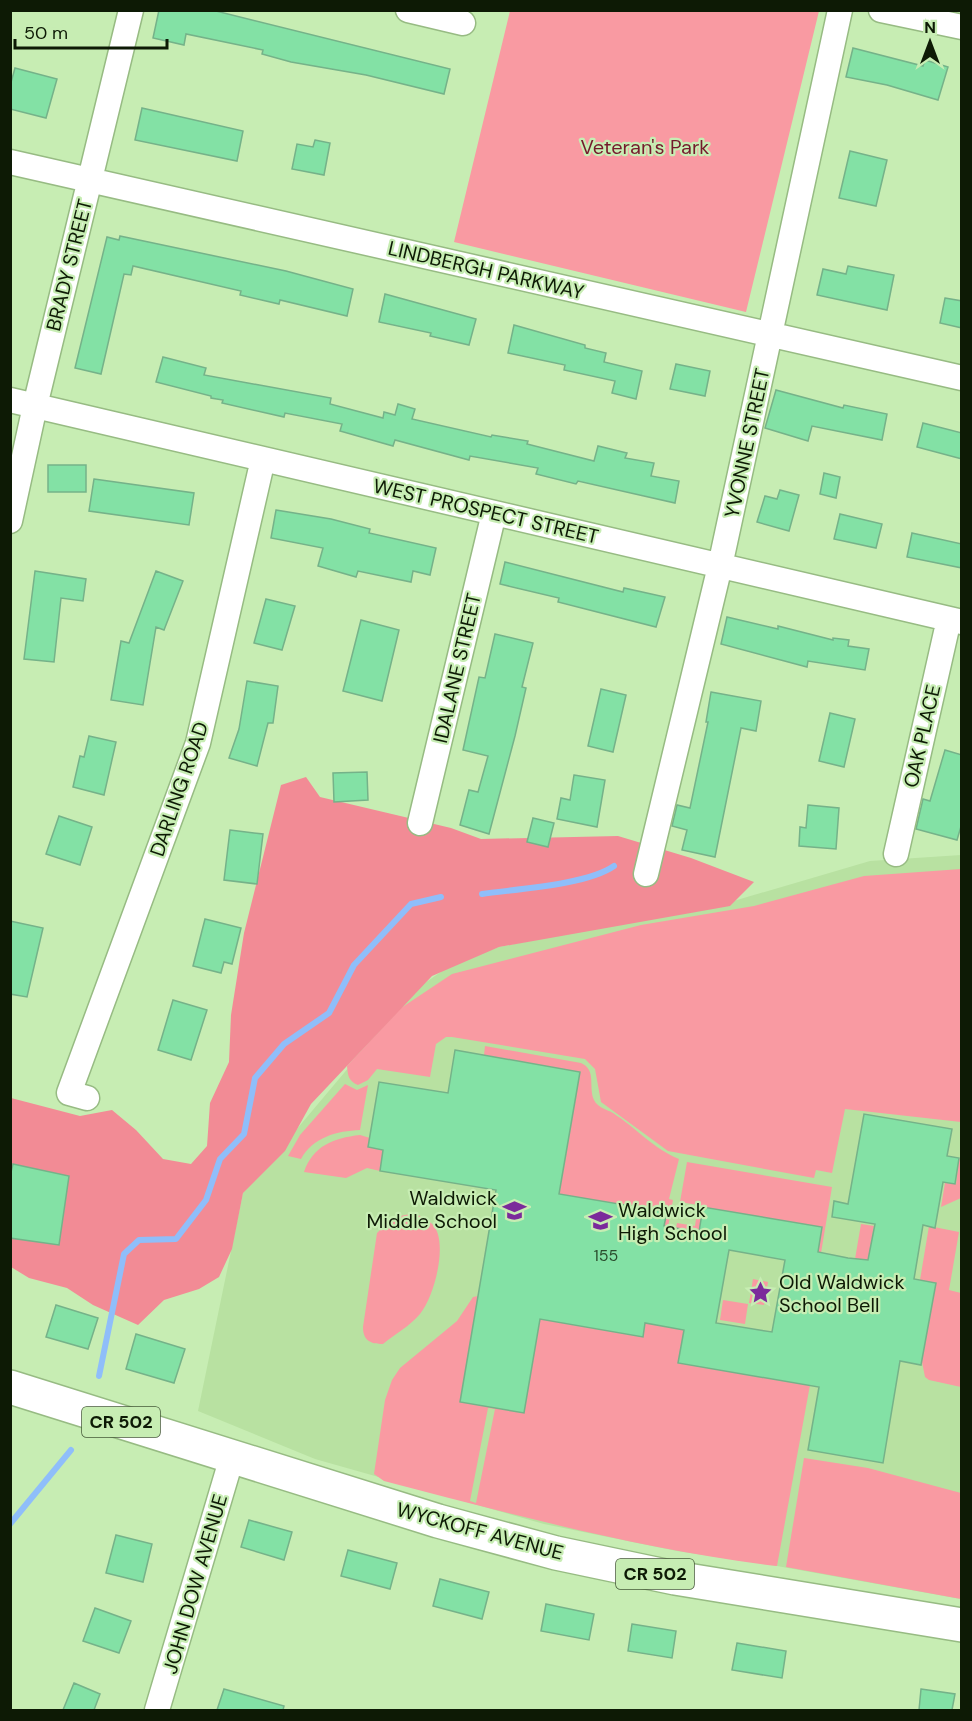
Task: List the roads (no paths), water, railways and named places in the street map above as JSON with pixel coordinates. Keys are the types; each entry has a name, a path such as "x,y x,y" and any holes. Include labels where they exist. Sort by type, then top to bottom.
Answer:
{"main road":[{"name":"WYCKOFF AVENUE","path":"10,1387 438,1521 556,1553 675,1578 962,1625"}],"street":[{"name":"BRADY STREET","path":"10,521 35,406 131,10"},
{"path":"408,10 463,23"},
{"name":"YVONNE STREET","path":"646,874 720,566 840,10"},
{"path":"881,10 962,27"},
{"name":"LINDBERGH PARKWAY","path":"10,162 962,378"},
{"name":"WEST PROSPECT STREET","path":"10,400 955,620"},
{"name":"DARLING ROAD","path":"87,1098 69,1093 198,743 263,459"},
{"name":"IDALANE STREET","path":"420,823 494,513"},
{"name":"OAK PLACE","path":"896,854 955,620"},
{"name":"JOHN DOW AVENUE","path":"157,1710 232,1457"}],"waterway":[{"path":"482,894 569,882 587,878 614,866"},
{"path":"99,1376 124,1254 139,1240 176,1239 206,1200 220,1159 244,1134 255,1078 284,1044 329,1013 354,965 411,904 441,897"},
{"path":"10,1524 71,1450"}],"place":[{"name":"Waldwick Middle School","path":"515,1210"},
{"name":"Waldwick High School","path":"600,1221"},
{"name":"Old Waldwick School Bell","path":"761,1293"}],"park label":[{"name":"Veteran's Park","path":"645,147"}]}
